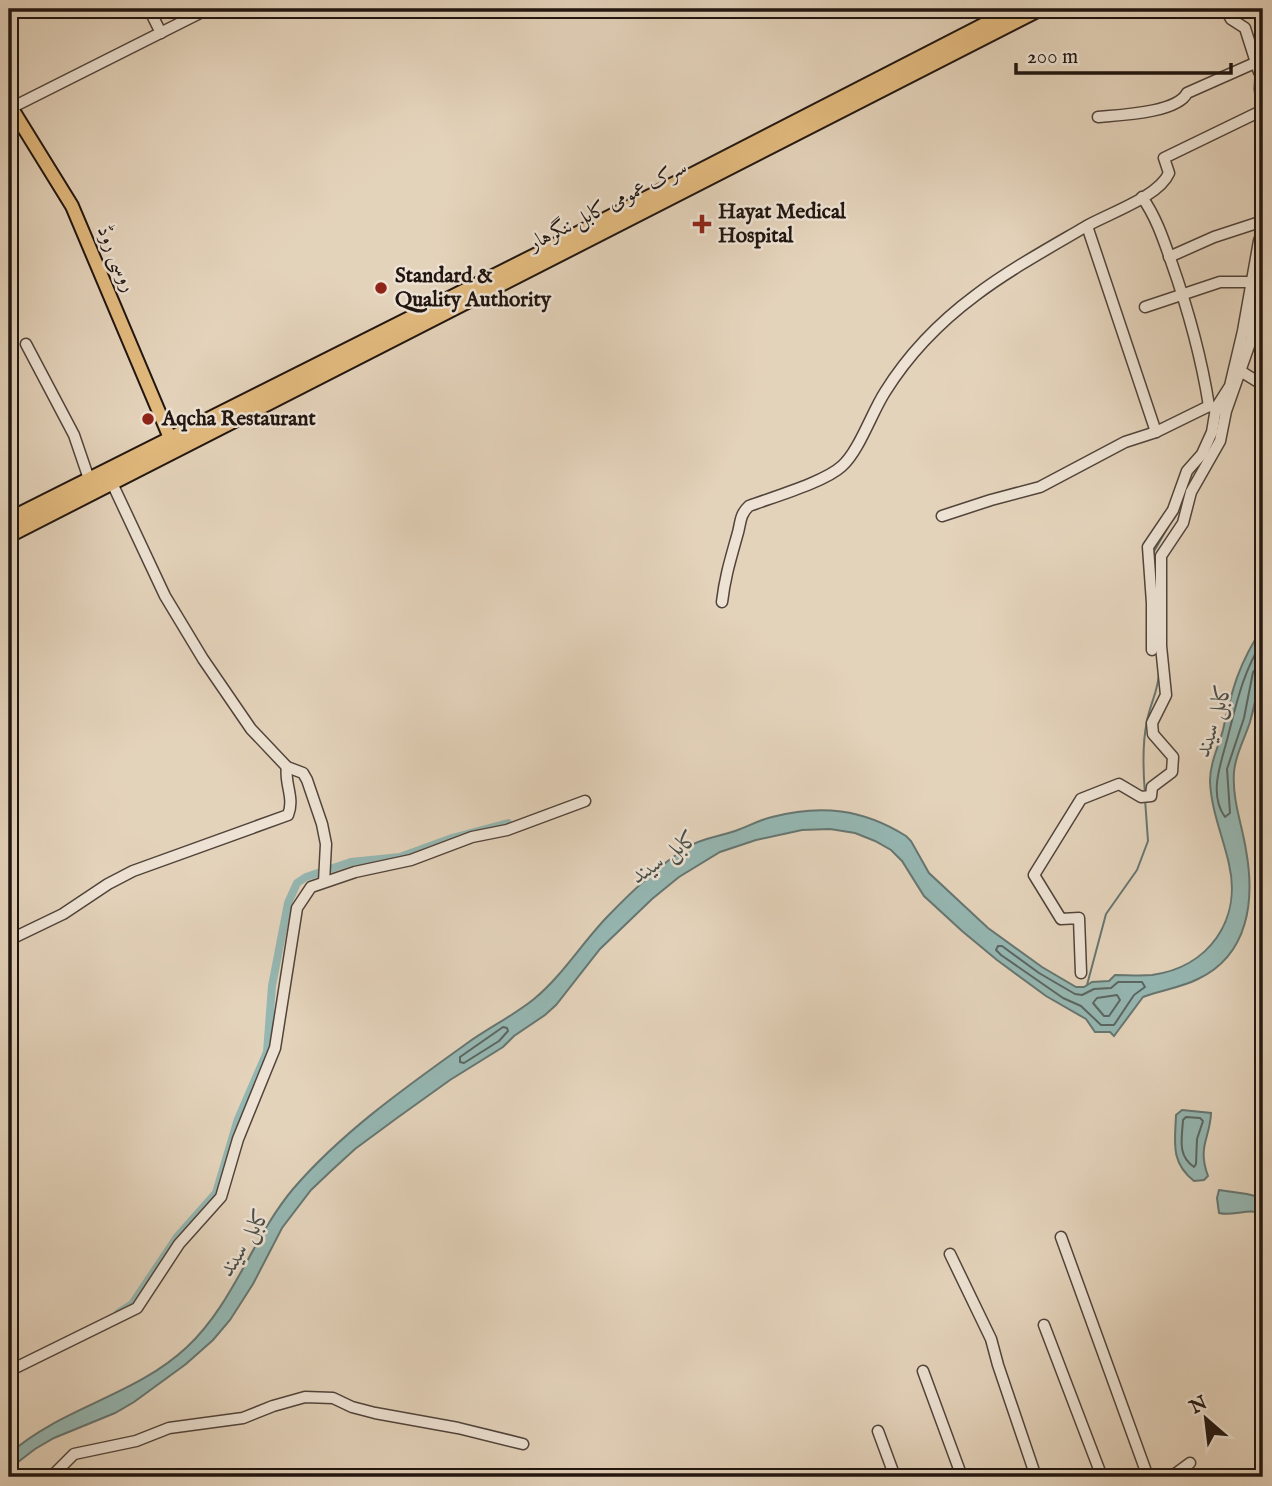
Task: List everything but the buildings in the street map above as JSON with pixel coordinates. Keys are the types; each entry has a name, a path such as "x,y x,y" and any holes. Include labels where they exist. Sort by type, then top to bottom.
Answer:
{"highway":[{"name":"سرک عمومی کابل ننگرهار","path":"9,535 904,71 1016,9"},
{"name":"سرک عمومی کابل ننگرهار","path":"904,71 1039,9"},
{"name":"سرک عمومی کابل ننگرهار","path":"9,520 170,438 614,221"}],"main road":[{"name":"روسی روڈ","path":"10,107 72,206 170,438"}],"street":[{"path":"149,9 161,33"},
{"path":"10,107 208,9"},
{"path":"722,602 726,568 743,512 750,506 827,476 841,467 850,457 886,390 940,326 977,294 1087,226 1142,197 1167,179 1169,173 1164,158 1263,111 1260,66 1245,28 1231,19 1225,9"},
{"path":"1098,117 1157,109 1181,102 1187,93 1260,66"},
{"path":"1081,973 1079,918 1061,919 1034,874 1081,799 1119,784 1146,797 1152,787 1172,772 1173,757 1153,734 1152,723 1166,695 1161,646 1161,556 1185,519 1191,492 1220,441 1217,408 1183,293 1154,214 1142,197"},
{"path":"1169,257 1214,237 1263,221"},
{"path":"1087,226 1156,432"},
{"path":"1152,650 1149,547 1173,510 1187,471 1202,454 1212,432 1217,408 1230,386 1263,230"},
{"path":"942,516 1040,487 1125,442 1217,408 1242,372 1251,340 1263,255"},
{"path":"1145,307 1220,282 1250,282"},
{"path":"26,344 74,435 89,479"},
{"path":"1242,372 1263,385"},
{"path":"112,483 165,596 203,659 251,729 291,768 303,773 307,779 326,844 324,882"},
{"path":"9,940 63,914 133,871 288,815 291,793 286,772 291,768"},
{"path":"9,1371 137,1308 179,1244 222,1197 238,1139 275,1048 297,908 310,887 355,872 411,860 472,837 507,830 585,801"},
{"path":"1061,1237 1148,1477"},
{"path":"950,1254 991,1339 1036,1477"},
{"path":"1044,1325 1102,1477"},
{"path":"923,1371 962,1477"},
{"path":"51,1477 74,1454 136,1441 169,1428 243,1418 305,1397 333,1398 374,1413 458,1428 523,1444"},
{"path":"878,1431 895,1477"},
{"path":"1171,1477 1190,1463"}],"water":[{"path":"1263,627 1256,699 1234,772 1236,802 1249,869 1248,906 1238,941 1215,969 1191,982 1143,997 1114,1036 1110,1032 1095,1032 1086,1019 1046,996 962,931 924,896 902,861 891,850 875,841 855,833 830,829 802,830 756,840 720,852 679,877 652,899 600,949 545,1015 355,1149 311,1190 282,1228 253,1284 230,1320 213,1340 186,1364 134,1402 115,1413 54,1438 9,1469 9,1454 30,1438 75,1412 145,1378 187,1347 218,1311 279,1208 332,1148 398,1094 474,1038 534,999 635,889 675,855 698,842 767,818 790,813 825,810 858,815 906,836 929,873 988,928 1042,967 1076,987 1109,981 1115,975 1152,975 1190,962 1205,951 1217,937 1230,904 1232,885 1229,864 1213,802 1210,774 1237,677"},
{"path":"1182,1110 1211,1113 1204,1150 1208,1176 1204,1180 1194,1181 1177,1159 1176,1115"},
{"path":"1219,1190 1263,1198 1263,1214 1252,1211 1219,1213"}],"waterway":[{"path":"1152,555 1177,511"},
{"path":"1145,794 1144,739 1159,672"},
{"path":"1087,985 1106,914 1137,870 1148,841 1145,799"},
{"path":"118,1313 132,1304 177,1237 216,1193 238,1119 267,1052 272,986 288,903 297,883 306,877 351,862 400,857 452,838 508,823"}],"place":[{"name":"Hayat Medical Hospital","path":"702,224"},
{"name":"Standard & Quality Authority","path":"381,288"},
{"name":"Aqcha Restaurant","path":"148,419"}],"water label":[{"name":"کابل سيند","path":"1214,720"},
{"name":"کابل سيند","path":"665,857"},
{"name":"کابل سيند","path":"245,1242"}]}
